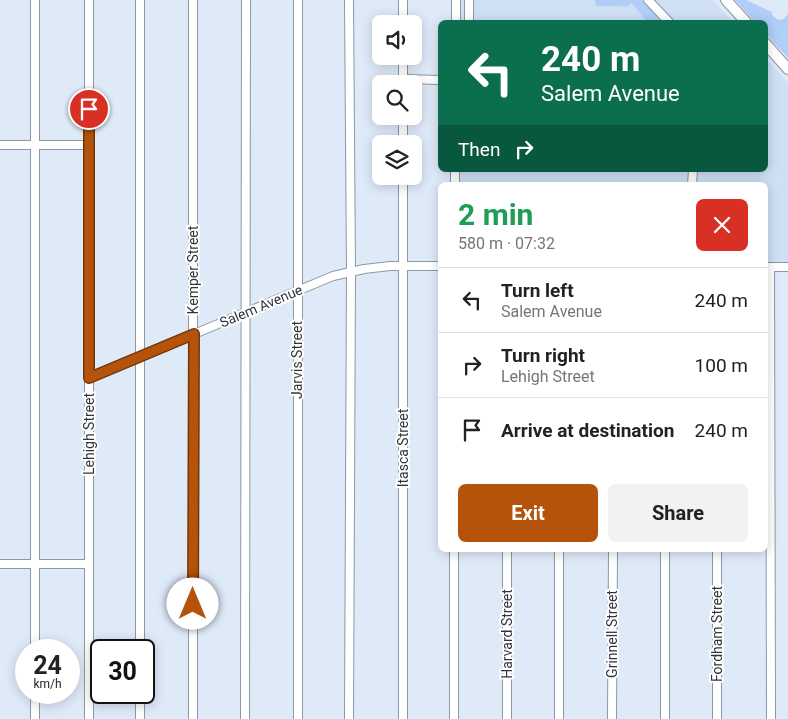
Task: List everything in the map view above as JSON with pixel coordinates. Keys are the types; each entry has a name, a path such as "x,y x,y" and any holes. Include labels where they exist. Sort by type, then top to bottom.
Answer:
{"main road":[{"path":"726,0 744,20"},
{"path":"768,47 788,69"},
{"path":"774,54 788,76"}],"street":[{"path":"35,0 35,639"},
{"name":"Lehigh Street","path":"89,0 89,719"},
{"path":"140,0 140,639"},
{"name":"Kemper Street","path":"193,0 193,719"},
{"path":"245,719 246,0"},
{"name":"Jarvis Street","path":"298,0 298,719"},
{"path":"349,0 351,272 349,719"},
{"path":"403,0 403,15"},
{"path":"456,0 456,20"},
{"path":"469,0 469,20"},
{"path":"648,0 667,20"},
{"path":"422,80 438,80"},
{"path":"0,145 88,145"},
{"name":"Itasca Street","path":"403,185 403,719"},
{"name":"Salem Avenue","path":"89,378 333,276 364,269 438,266"},
{"path":"768,267 788,267"},
{"path":"768,380 771,719"},
{"path":"454,552 454,719"},
{"name":"Harvard Street","path":"507,552 507,719"},
{"path":"559,552 559,719"},
{"name":"Grinnell Street","path":"612,552 612,719"},
{"path":"665,552 665,719"},
{"name":"Fordham Street","path":"717,552 717,719"},
{"path":"0,564 88,564"},
{"path":"35,704 35,719"},
{"path":"140,704 140,719"}],"shaded area":[{"path":"459,0 712,0 731,20 459,20"},
{"path":"595,0 642,0 661,20 645,20 632,3 627,7 596,6"},
{"path":"735,0 746,0 772,12 772,15 778,20 784,19 788,14 788,58 768,36 768,20 753,20"},
{"path":"768,60 788,83 788,262 768,262 768,182 459,182 459,172 768,172"}],"route":[{"path":"89,109 89,378 194,334 193,604"}]}
